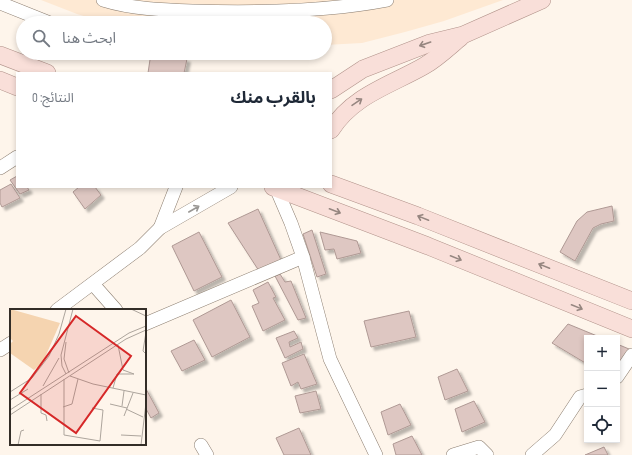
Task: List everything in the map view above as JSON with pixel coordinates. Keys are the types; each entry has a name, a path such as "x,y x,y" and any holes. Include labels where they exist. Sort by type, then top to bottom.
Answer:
{"main road":[{"path":"332,77 363,69 430,42 463,35 542,0"},
{"path":"332,128 353,104 377,89 426,64 463,35"},
{"path":"0,55 44,72"},
{"path":"332,89 363,69"},
{"path":"0,80 16,87"},
{"path":"332,184 418,216 632,301"},
{"path":"280,188 300,192 632,329"}],"street":[{"path":"103,0 143,8 231,12 344,7 387,0"},
{"path":"0,3 32,16"},
{"path":"0,168 16,158"},
{"path":"160,228 176,188"},
{"path":"58,309 140,248 160,228 229,188"},
{"path":"275,188 291,223 303,256 330,359 376,455"},
{"path":"291,223 300,192"},
{"path":"146,324 303,256"},
{"path":"93,284 115,309"},
{"path":"0,350 10,344"},
{"path":"620,373 632,355"},
{"path":"532,455 555,435 580,397 584,396"},
{"path":"453,455 480,447 487,455"}],"shaded area":[{"path":"41,0 503,0 444,21 405,32 362,43 332,45 332,16 84,16"}],"building":[{"path":"150,60 187,60 184,72 148,72"},
{"path":"16,177 16,188 28,188 29,190 20,194 10,180"},
{"path":"11,184 20,198 2,207 0,203 0,190"},
{"path":"78,188 96,188 101,195 85,209 73,192"},
{"path":"612,206 614,221 601,224 593,228 575,261 560,252 577,221 587,212"},
{"path":"258,209 281,260 259,271 228,223"},
{"path":"312,230 326,274 317,277 303,234"},
{"path":"199,232 222,277 194,291 172,246"},
{"path":"320,232 357,241 361,253 337,259 334,249 325,250"},
{"path":"280,274 285,282 291,281 306,318 298,320 275,276"},
{"path":"268,282 276,297 273,298 285,320 263,331 252,306 259,303 253,290"},
{"path":"231,300 250,337 212,357 193,320"},
{"path":"409,311 416,337 371,347 364,321"},
{"path":"568,324 595,335 584,335 584,362 552,343"},
{"path":"294,331 298,338 289,342 290,347 301,342 303,349 285,358 276,338"},
{"path":"194,340 205,360 182,371 171,351"},
{"path":"620,345 629,349 620,362"},
{"path":"304,354 317,384 301,389 298,382 291,386 282,363"},
{"path":"457,369 468,391 445,400 438,377"},
{"path":"146,389 159,413 151,418 146,409"},
{"path":"316,391 321,409 300,413 295,396"},
{"path":"474,401 485,422 462,432 455,409"},
{"path":"400,404 411,425 388,435 381,412"},
{"path":"299,428 311,455 284,455 276,438"},
{"path":"412,436 422,455 396,455 393,444"},
{"path":"604,447 608,455 585,455"}]}
